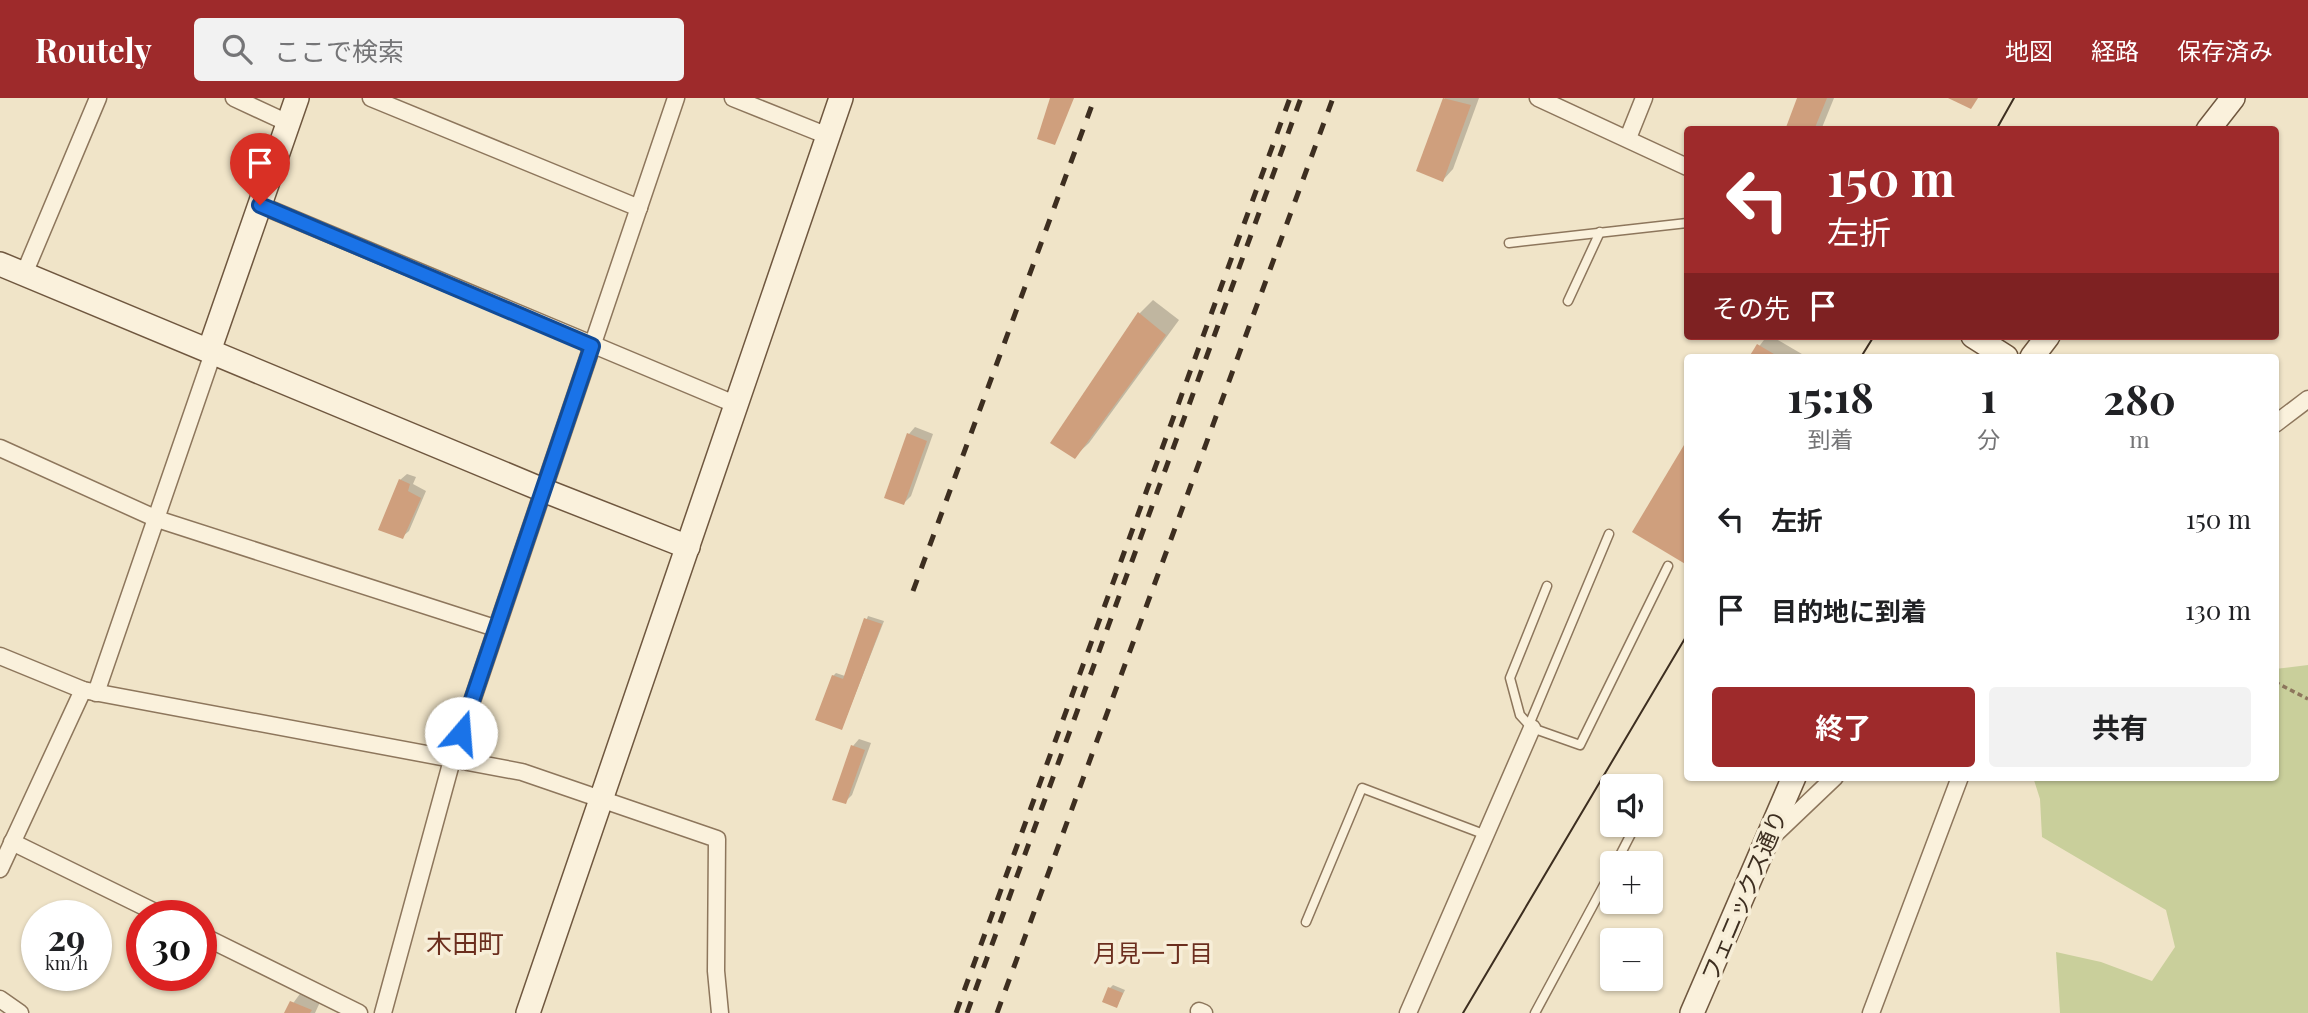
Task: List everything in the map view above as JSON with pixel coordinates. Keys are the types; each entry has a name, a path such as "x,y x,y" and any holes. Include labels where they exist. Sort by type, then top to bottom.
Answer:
{"street":[{"path":"24,274 98,98"},
{"path":"234,98 288,123"},
{"path":"0,869 90,691 157,519 297,98"},
{"path":"371,98 639,208"},
{"path":"383,1013 452,760 676,98"},
{"path":"733,98 828,136"},
{"path":"528,1013 841,98"},
{"path":"1538,98 1684,166"},
{"path":"1628,138 1644,98"},
{"path":"2211,126 2233,98"},
{"path":"260,205 737,405"},
{"path":"0,264 543,490 688,547"},
{"path":"1979,340 2001,354"},
{"path":"2034,354 2045,340"},
{"path":"2279,421 2308,399"},
{"path":"0,448 157,519 495,628"},
{"path":"0,656 90,691 522,772 717,839 716,971 720,1013"},
{"path":"1408,1013 1486,835 1530,726"},
{"name":"フェニックス通り","path":"1692,1013 1792,781"},
{"path":"1766,843 1831,781"},
{"path":"1871,1013 1958,781"},
{"path":"12,842 130,900"},
{"path":"217,943 359,1013"},
{"path":"0,999 20,1013"}],"lane":[{"path":"1509,243 1684,223"},
{"path":"1568,301 1600,232"},
{"path":"1530,726 1609,534"},
{"path":"1548,586 1510,678 1520,715 1530,726 1580,745 1668,566"},
{"path":"1306,922 1362,788 1486,835"},
{"path":"1535,1013 1600,892"}],"path":[{"path":"2279,684 2308,699"}],"green space":[{"path":"2308,665 2308,1013 2060,1013 2056,952 2101,962 2152,981 2175,947 2166,910 2042,837 2040,799 2034,781 2279,781 2279,669"}],"building":[{"path":"1050,98 1074,98 1055,145 1037,139"},
{"path":"1443,98 1471,105 1443,182 1416,171"},
{"path":"1797,98 1827,98 1816,126 1786,126"},
{"path":"1948,98 1978,98 1971,109"},
{"path":"1138,312 1166,335 1075,459 1050,443"},
{"path":"1757,344 1774,354 1751,354"},
{"path":"907,433 927,441 904,505 884,498"},
{"path":"1684,445 1684,563 1632,532"},
{"path":"399,479 410,484 408,491 421,498 403,539 378,530"},
{"path":"864,618 882,624 842,730 815,720 832,675 843,679"},
{"path":"851,745 865,750 846,804 832,800"},
{"path":"1108,987 1123,993 1117,1008 1102,1002"},
{"path":"290,1001 312,1010 310,1013 284,1013"}],"tram line":[{"path":"1998,126 2014,98"},
{"path":"1863,354 1872,340"},
{"path":"1463,1013 1684,640"}],"railway":[{"path":"956,1013 1290,98"},
{"path":"967,1013 1301,98"},
{"path":"997,1013 1333,98"},
{"path":"913,591 1092,105"}],"district":[{"name":"木田町","path":"465,942"},
{"name":"月見一丁目","path":"1153,952"}],"route":[{"path":"260,205 592,346 461,733"}]}
